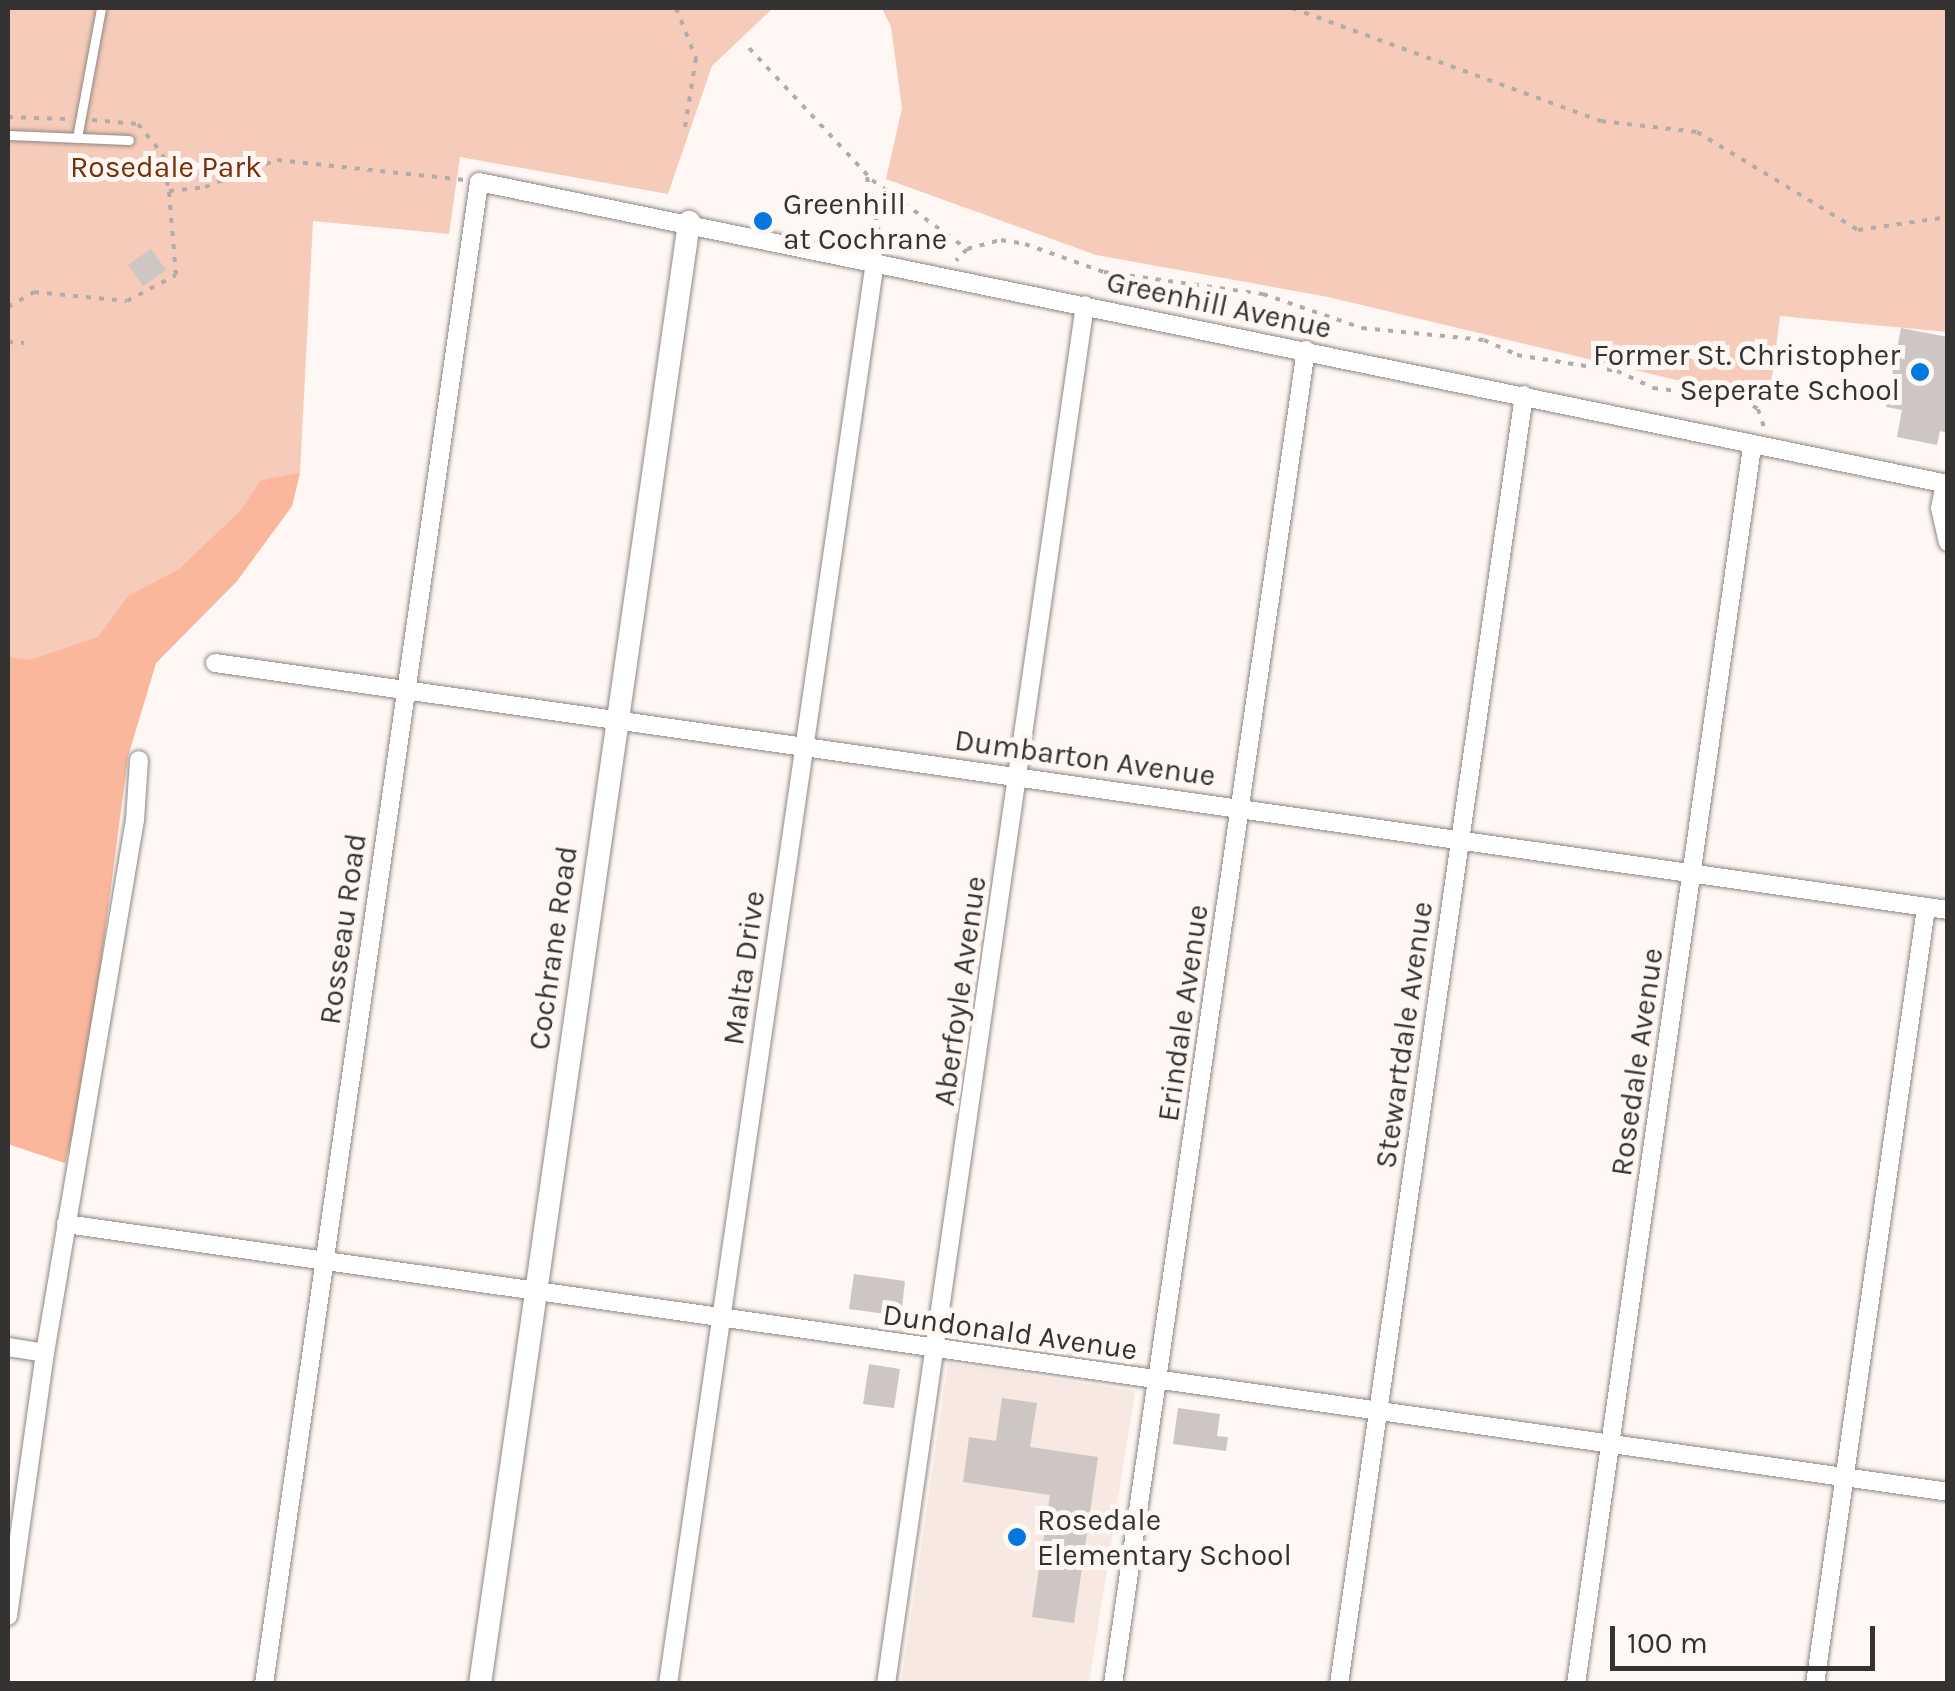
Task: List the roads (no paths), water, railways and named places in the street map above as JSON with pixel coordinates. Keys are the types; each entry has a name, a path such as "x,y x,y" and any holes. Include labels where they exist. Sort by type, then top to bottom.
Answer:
{"street":[{"name":"Greenhill Avenue","path":"479,182 878,254 1085,305 1524,395 1752,448 1946,483"},
{"name":"Rosseau Road","path":"264,1684 479,182"},
{"name":"Cochrane Road","path":"480,1684 689,222"},
{"name":"Malta Drive","path":"668,1684 878,254"},
{"name":"Aberfoyle Avenue","path":"886,1684 1085,305"},
{"name":"Erindale Avenue","path":"1114,1684 1306,350"},
{"name":"Stewartdale Avenue","path":"1338,1684 1524,395"},
{"name":"Rosedale Avenue","path":"1576,1684 1752,448"},
{"path":"1946,483 1940,508 1948,542"},
{"name":"Dumbarton Avenue","path":"215,663 1948,910"},
{"path":"8,1616 44,1353 95,1077 139,760"},
{"path":"1815,1684 1926,908"},
{"name":"Dundonald Avenue","path":"66,1224 1948,1492"},
{"path":"8,1347 44,1353"}],"lane":[{"path":"77,138 101,8"},
{"path":"8,134 130,140"}],"place":[{"name":"Greenhill at Cochrane","path":"763,221"},
{"name":"Former St. Christopher Seperate School","path":"1920,372"},
{"name":"Rosedale Elementary School","path":"1017,1537"}],"park label":[{"name":"Rosedale Park","path":"166,167"}]}
